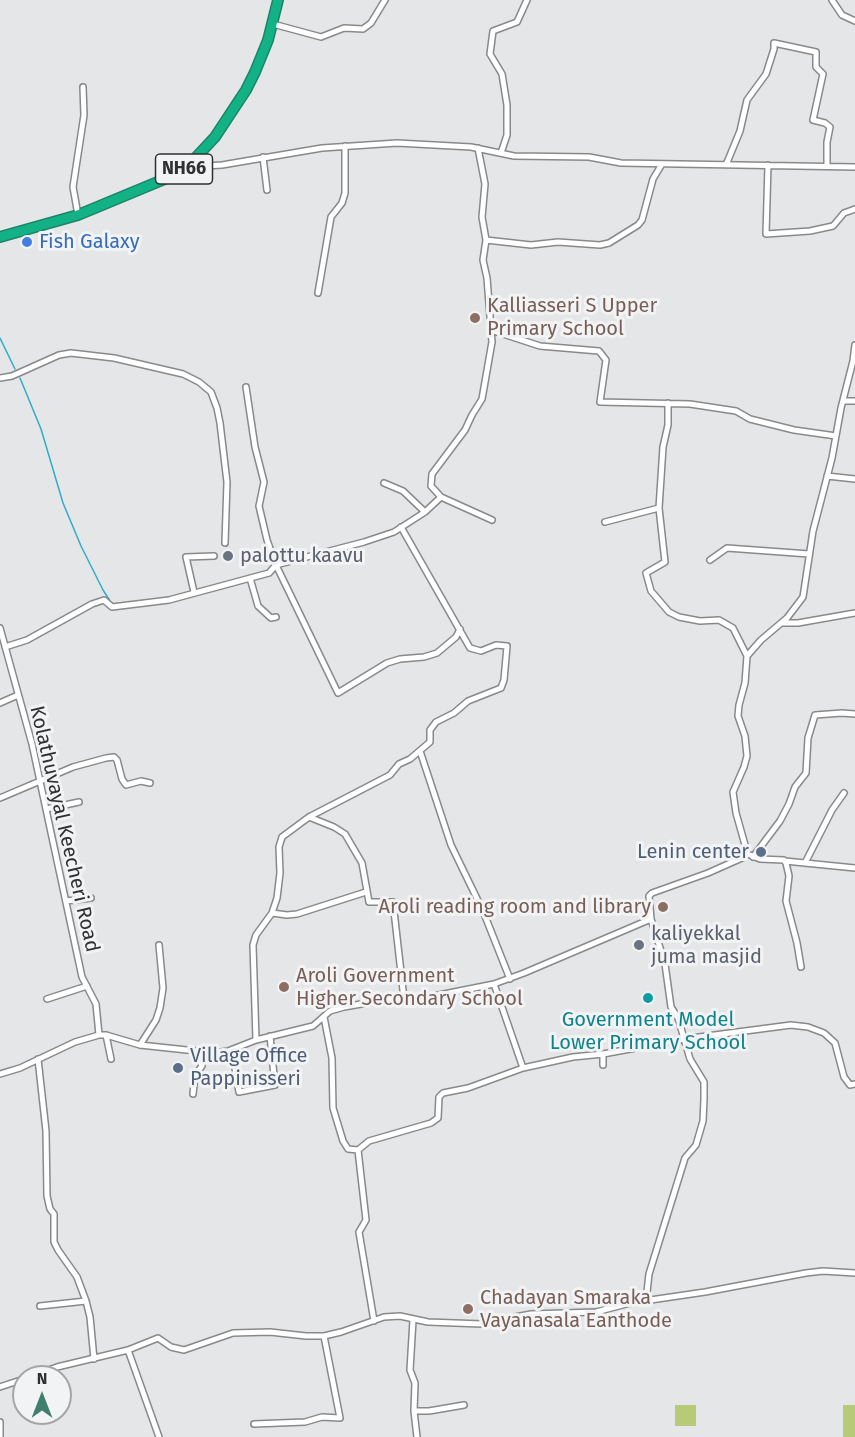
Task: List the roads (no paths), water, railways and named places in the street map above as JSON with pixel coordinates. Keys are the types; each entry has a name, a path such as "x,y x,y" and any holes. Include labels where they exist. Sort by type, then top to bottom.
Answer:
{"highway":[{"name":"NH66","path":"0,237 78,215 172,176 188,167 215,137 235,108 255,72 273,24 278,0"}],"street":[{"path":"273,24 321,37 345,28 363,29 371,23 385,0"},
{"path":"501,153 507,135 507,105 502,74 490,54 493,31 517,22 527,0"},
{"path":"832,0 842,15 855,21"},
{"path":"726,165 740,131 747,100 766,74 774,43 816,52 816,67 823,74 813,120 830,127 827,142 827,166"},
{"path":"78,215 73,187 84,115 83,87"},
{"path":"188,167 222,165 322,148 397,143 478,148 514,156 589,157 621,163 855,167"},
{"path":"318,293 331,217 342,203 345,193 345,146"},
{"path":"478,148 485,184 482,217 486,240 483,260 487,278 492,342 482,399 471,415 465,430 432,474 431,486 441,497 492,520"},
{"path":"263,158 267,190"},
{"path":"486,240 531,245 558,242 609,243 638,225 642,220 653,179 662,164"},
{"path":"768,165 766,234 810,231 833,226 844,213 855,209"},
{"path":"490,330 540,346 599,351 606,360 600,402 690,404 736,411 750,419 794,430 836,436"},
{"path":"747,656 782,622 802,597 813,531 855,345"},
{"path":"0,378 12,376 38,363 71,353 114,358 183,374 199,382 211,392 218,415 227,482 225,543"},
{"path":"246,387 255,447 264,482 259,506 276,565 338,693 387,663 437,653 456,637 460,629"},
{"path":"843,400 855,401"},
{"path":"668,403 668,425 663,447 659,508 665,562 646,573 651,591 669,612 679,617 700,621 719,620 733,628 747,656 745,683 738,716 745,736 747,756 733,792 736,813 747,852 760,859 855,868"},
{"path":"827,476 855,479"},
{"path":"384,483 403,491 425,512"},
{"path":"5,647 27,640 92,604 104,600 112,607 116,607 169,600 268,573 276,565 394,532 425,512 441,497"},
{"path":"605,522 659,508"},
{"path":"256,1040 253,945 256,934 272,912 277,898 282,837 309,817 390,776 399,764 410,759 430,742 430,730 436,722 454,714 468,701 501,688 508,655 507,646 496,645 481,651 470,648 401,527"},
{"path":"710,560 727,548 809,554"},
{"path":"194,592 186,557 214,556"},
{"path":"250,578 258,606 271,618 276,617"},
{"path":"782,622 798,623 855,613"},
{"name":"Kolathuvayal Keecheri Road","path":"0,628 40,780 82,977 96,1004 99,1035"},
{"path":"0,703 18,695"},
{"path":"753,857 780,821 795,787 806,773 808,738 815,715 855,714"},
{"path":"420,751 451,845 483,911 510,979"},
{"path":"0,798 73,767 114,757 126,785 141,781 150,783"},
{"path":"805,862 832,810 844,793"},
{"path":"46,809 79,802"},
{"path":"309,817 345,834 362,863 369,902 393,902 404,999"},
{"path":"646,1301 649,1274 685,1158 696,1145 703,1121 704,1082 690,1059 678,1018 671,1007 665,964 651,919 649,896 744,857 747,852"},
{"path":"784,860 789,876 786,900 801,967"},
{"path":"272,912 297,914 366,892"},
{"path":"66,900 91,898"},
{"path":"0,1074 20,1068 75,1041 99,1035 140,1045 198,1052 215,1053 232,1050 256,1040 314,1026 330,1011 345,1007 429,997 510,979 651,919"},
{"path":"140,1045 156,1020 160,1008 163,988 159,945"},
{"path":"494,984 523,1068"},
{"path":"47,999 87,986"},
{"path":"324,1017 332,1058 335,1117 348,1149 358,1150 369,1141 431,1123 438,1118 440,1097 443,1093 468,1088 523,1068 684,1039 791,1025 808,1027 824,1033 835,1043 844,1077 849,1085 855,1084"},
{"path":"106,1035 111,1059"},
{"path":"232,1050 239,1092 275,1085 270,1036"},
{"path":"193,1094 195,1075 202,1065 198,1052"},
{"path":"603,1054 603,1065"},
{"path":"38,1059 46,1131 47,1196 50,1209 54,1214 54,1242 77,1277 86,1301 94,1359"},
{"path":"358,1150 366,1220 359,1232 374,1321"},
{"path":"66,1365 128,1350 158,1338 171,1347 184,1350 233,1333 270,1332 306,1336 324,1335 384,1317 400,1316 413,1320 482,1324 531,1314 568,1315 596,1312 630,1303 705,1293 758,1281 788,1278 806,1272 855,1273"},
{"path":"40,1306 86,1301"},
{"path":"413,1320 410,1370 415,1383 414,1411 417,1437"},
{"path":"254,1424 305,1422 322,1417 340,1418 324,1335"},
{"path":"128,1350 159,1437"},
{"path":"414,1411 464,1405"},
{"path":"0,1422 0,1437"}],"waterway":[{"path":"0,338 15,369"},
{"path":"20,378 41,429 63,503 81,546 112,604"}],"place":[{"name":"Fish Galaxy","path":"27,242"},
{"name":"Kalliasseri S Upper Primary School","path":"475,318"},
{"name":"palottu kaavu","path":"228,556"},
{"name":"Lenin center","path":"761,852"},
{"name":"Aroli reading room and library","path":"663,907"},
{"name":"kaliyekkal juma masjid","path":"639,945"},
{"name":"Aroli Government Higher Secondary School","path":"284,987"},
{"name":"Government Model Lower Primary School","path":"648,998"},
{"name":"Village Office Pappinisseri","path":"178,1068"},
{"name":"Chadayan Smaraka Vayanasala Eanthode","path":"468,1309"}]}
